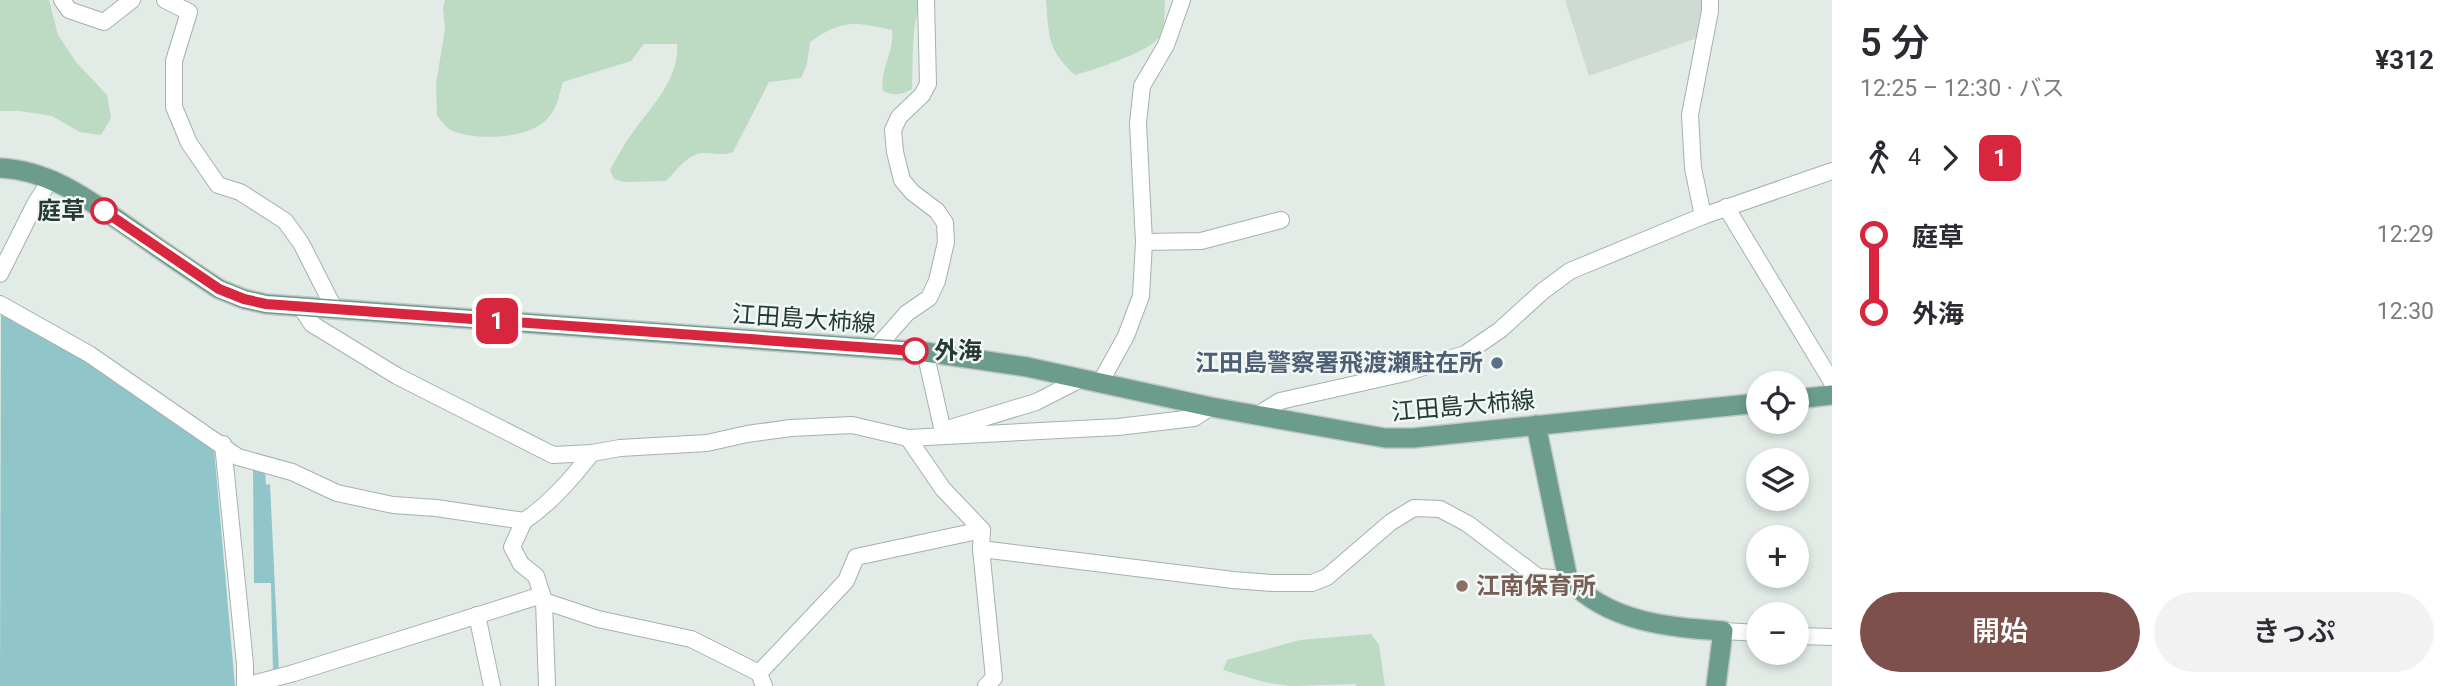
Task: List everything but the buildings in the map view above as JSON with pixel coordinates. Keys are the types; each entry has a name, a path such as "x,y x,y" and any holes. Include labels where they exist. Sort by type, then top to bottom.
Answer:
{"main road":[{"name":"江田島大柿線","path":"0,168 30,172 79,194 219,289 244,299 300,306 925,352 1027,367 1211,407 1385,438 1413,438 1746,404"},
{"path":"1809,398 1832,395"},
{"path":"1535,425 1568,579 1600,605 1628,618 1671,628 1723,631 1716,686"}],"street":[{"path":"62,0 69,10 104,22 132,0"},
{"path":"165,0 189,12 174,61 174,107 189,143 218,185 240,192 285,220 301,243 334,308"},
{"path":"876,348 907,313 929,298 937,281 946,242 945,223 937,211 912,192 902,180 893,130 899,117 922,96 928,84 926,0"},
{"path":"944,433 1091,381 1126,336 1141,296 1144,242 1138,123 1142,86 1166,45 1182,0"},
{"path":"1703,216 1693,168 1690,115 1710,0"},
{"path":"1259,414 1280,401 1405,373 1465,354 1500,330 1543,291 1570,271 1726,207 1832,170"},
{"path":"0,274 35,204 51,180"},
{"path":"1726,207 1832,382"},
{"path":"1144,242 1201,241 1281,220"},
{"path":"0,304 89,354 223,444 238,457 292,472 337,493 393,505 436,508 524,521"},
{"path":"300,306 312,324 397,376 553,456 620,448 707,443 791,428 852,425 908,438 944,433 1118,427 1194,418 1211,407"},
{"path":"925,352 944,433"},
{"path":"908,438 943,489 982,530 981,549 994,683"},
{"path":"223,444 245,686 477,615 543,598 598,619 691,639 762,679 846,581 856,557 982,530"},
{"path":"547,686 543,598 536,576 521,564 512,547 524,521 540,510 592,453"},
{"path":"981,549 1233,580 1312,583 1327,577 1391,522 1414,509 1440,509 1468,524 1538,577 1568,579"},
{"path":"477,615 492,686"},
{"path":"1723,631 1746,632"},
{"path":"1809,636 1832,637"}],"shaded area":[{"path":"1565,0 1703,0 1700,37 1589,76"}],"green space":[{"path":"0,0 49,0 58,35 76,62 107,95 111,118 101,135 80,132 52,116 0,111"},
{"path":"445,0 921,0 914,33 912,89 898,94 883,91 883,76 892,30 858,24 840,26 810,42 807,64 801,78 769,82 733,152 693,156 666,181 623,182 614,179 610,170 669,80 677,56 677,44 644,44 631,61 563,82 551,114 540,125 529,130 489,137 464,134 451,130 437,116 436,84 445,29"},
{"path":"1046,0 1165,0 1163,29 1154,43 1145,49 1075,75 1054,50 1049,33"},
{"path":"1371,634 1379,645 1385,686 1290,686 1264,682 1223,670 1227,660 1300,640"}],"water":[{"path":"1,313 87,362 214,449 235,686 0,686"},
{"path":"253,469 265,470 266,485 270,484 279,673 273,674 271,583 254,583"}],"bus line":[{"name":"1","path":"104,211 219,289 266,304 915,351"}],"place":[{"name":"庭草","path":"104,211"},
{"name":"外海","path":"915,351"},
{"name":"江田島警察署飛渡瀬駐在所","path":"1497,363"},
{"name":"江南保育所","path":"1462,586"}]}
